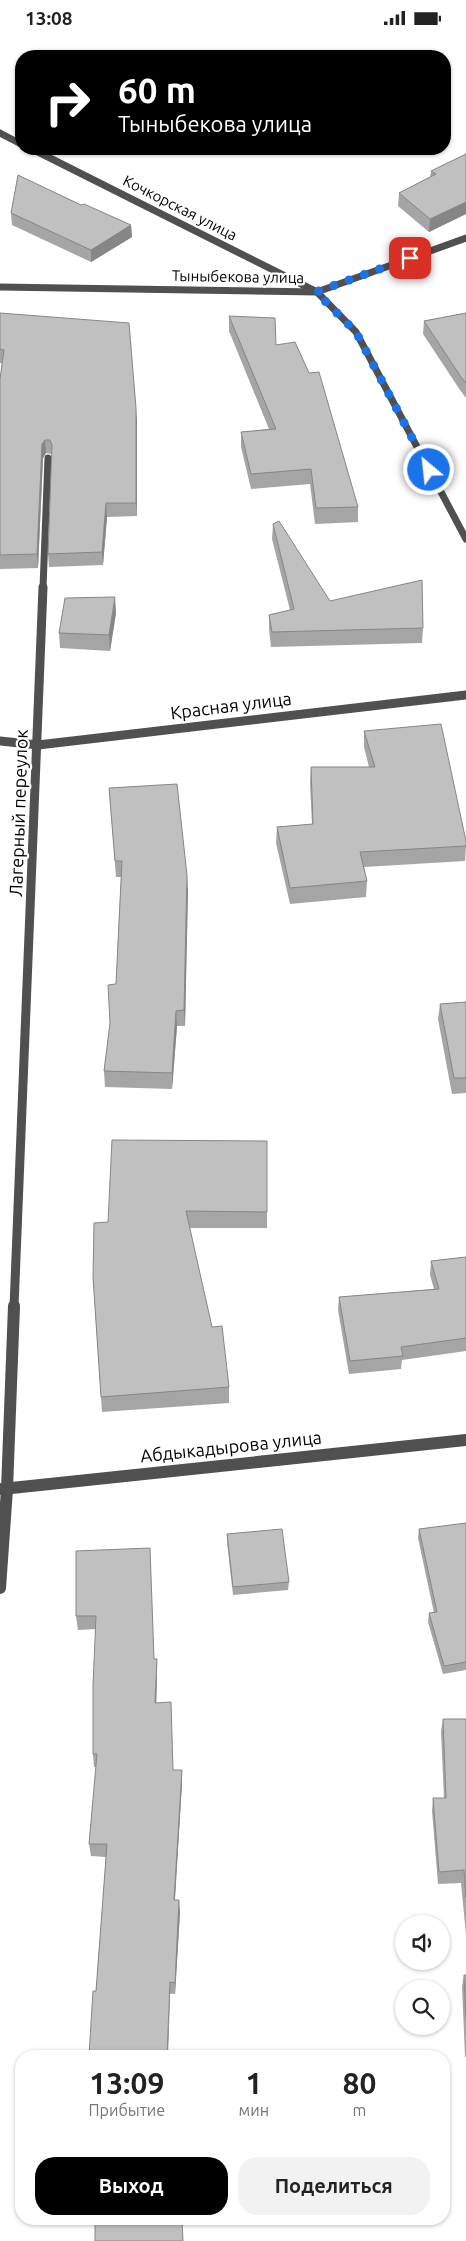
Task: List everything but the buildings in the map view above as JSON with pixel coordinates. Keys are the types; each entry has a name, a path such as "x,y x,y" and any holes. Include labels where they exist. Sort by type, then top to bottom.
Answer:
{"street":[{"path":"0,133 15,140"},
{"name":"Кочкорская улица","path":"44,155 316,292 356,332 466,539"},
{"name":"Тыныбекова улица","path":"0,287 316,292 466,238"},
{"name":"Лагерный переулок","path":"0,1588 38,745 48,458"},
{"name":"Красная улица","path":"0,741 38,745 466,695"},
{"name":"Абдыкадырова улица","path":"3,1489 466,1440"}],"route":[{"path":"410,258 316,292 356,332 429,470"}]}
